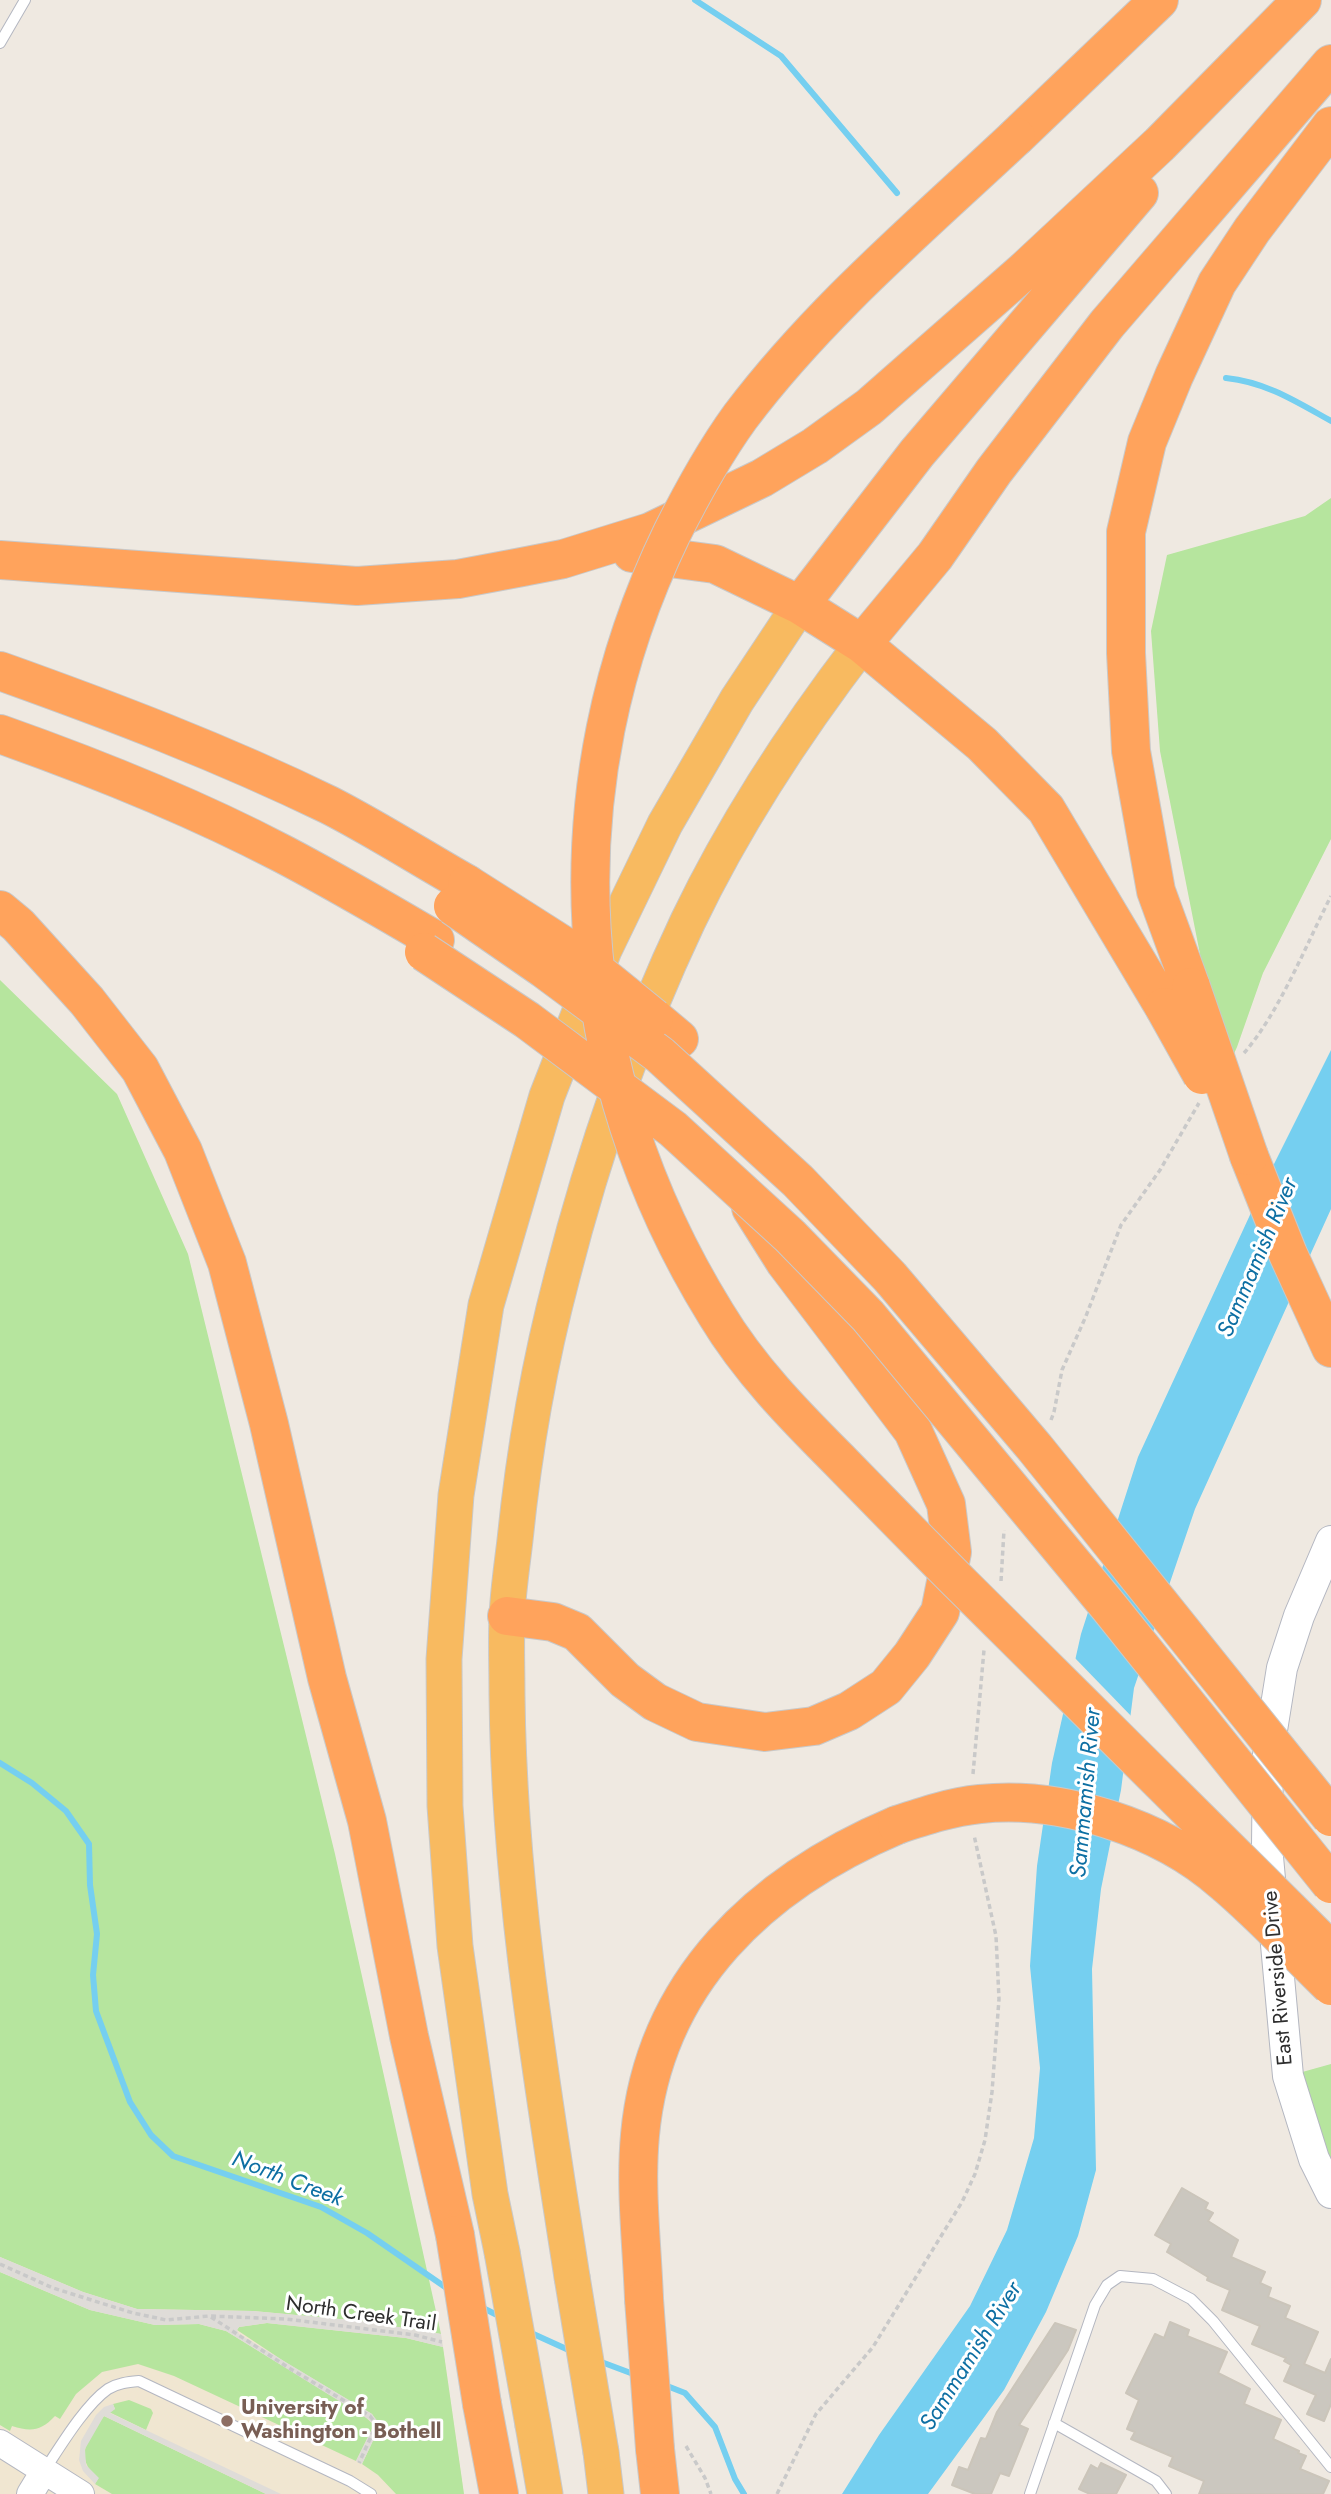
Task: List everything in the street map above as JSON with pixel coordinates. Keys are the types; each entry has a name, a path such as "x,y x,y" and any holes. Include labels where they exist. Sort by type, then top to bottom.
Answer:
{"highway":[{"path":"1159,0 801,343 739,419 691,494 656,563 622,656 600,750 591,827 593,956 604,1036 629,1130 673,1238 718,1319 779,1398 930,1553 1331,1951"},
{"path":"564,559 650,532 762,478 815,446 869,407 1025,270 1141,162 1304,0"},
{"path":"545,2494 488,2180 455,1947 445,1806 444,1658 456,1496 486,1305 547,1096 604,950 665,824 737,700 800,604 926,442 1304,0"},
{"path":"606,2494 529,1996 514,1861 508,1734 507,1616 523,1459 545,1344 584,1189 635,1043 689,919 747,811 808,719 862,644 935,556 994,471 1107,324 1331,64"},
{"path":"1177,997 1131,751 1126,653 1126,532 1147,442 1217,283 1252,230 1331,126"},
{"path":"0,560 357,586 458,579 564,559 629,553 715,564 800,604 862,644 982,744 1045,809 1177,997 1331,1348"},
{"path":"3,678 101,726 211,773 569,949 680,1039 865,1228 988,1368 1331,1793"},
{"path":"0,734 63,756 293,859 429,946 560,1022 649,1088 762,1184 810,1230 955,1387 1125,1596 1331,1858"},
{"path":"0,754 112,794 265,863 429,946 673,1129 790,1236 867,1316 1117,1618 1331,1884"},
{"path":"460,895 544,969 660,1055 807,1191 890,1277 1035,1448 1331,1817"},
{"path":"0,910 19,925 87,1001 140,1069 183,1151 227,1263 268,1424 327,1678 367,1821 409,2036 455,2235 498,2490"},
{"path":"507,1616 553,1622 577,1632 625,1680 655,1702 697,1722 765,1732 814,1726 849,1711 886,1687 912,1655 940,1612 952,1552 946,1504 913,1431 785,1262 736,1186"},
{"path":"660,2494 668,2443 644,2299 640,2211 640,2135 648,2088 660,2049 684,1997 734,1930 786,1886 818,1863 861,1840 937,1811 981,1804 1024,1804 1098,1816 1146,1832 1185,1853 1222,1880 1331,1986"}],"main road":[{"name":"East Riverside Drive","path":"1331,1541 1299,1616 1282,1668 1268,1755 1267,1846 1288,2076 1314,2159 1331,2193"}],"street":[{"path":"0,2443 81,2494"},
{"path":"30,2494 44,2471"}],"lane":[{"path":"0,43 25,0"},
{"path":"1030,2494 1095,2305 1107,2285 1120,2276 1153,2279 1191,2299 1213,2320 1331,2467"},
{"path":"44,2471 83,2416 107,2390 121,2383 139,2381 350,2481 371,2494"},
{"path":"1054,2423 1156,2482 1166,2494"}],"path":[{"path":"1245,1053 1269,1017 1331,897"},
{"path":"777,2494 816,2414 873,2347 962,2202 975,2174 985,2140 992,2092 999,1999"},
{"name":"North Creek Trail","path":"0,2264 53,2288 133,2313 166,2320 209,2316 286,2319 415,2335 442,2342"},
{"path":"209,2316 370,2416 376,2424 359,2463"},
{"path":"668,2443 705,2478 711,2494"}],"shaded area":[{"name":"University of Washington - Bothell","path":"0,2257 441,2334 464,2494 0,2494"},
{"path":"0,2257 83,2292 137,2309 253,2311 361,2321 441,2334 443,2347 406,2338 267,2323 239,2327 239,2334 372,2414 379,2423 379,2428 362,2464 356,2461 372,2429 372,2423 368,2419 226,2331 199,2324 155,2325 90,2310 0,2272"},
{"path":"113,2404 115,2409 110,2413 281,2494 266,2494 104,2416 85,2449 86,2465 99,2478 95,2484 83,2471 79,2460 81,2441 96,2415 104,2407"}],"green space":[{"path":"1331,498 1331,839 1263,973 1224,1076 1160,751 1151,631 1167,555 1305,516"},
{"path":"0,980 117,1094 188,1254 335,1854 441,2334 361,2321 253,2311 137,2309 83,2292 0,2257"},
{"path":"1331,2064 1331,2193 1288,2076"},
{"path":"0,2272 90,2310 155,2325 199,2324 226,2331 363,2415 372,2423 372,2429 356,2461 174,2376 138,2364 102,2372 76,2394 60,2419 55,2416 35,2429 12,2426 10,2431 0,2425"},
{"path":"267,2323 406,2338 443,2347 464,2494 396,2494 378,2475 362,2464 379,2428 372,2414 237,2330 239,2327"},
{"path":"129,2400 151,2409 153,2413 146,2430 109,2412 115,2409 113,2404"},
{"path":"104,2416 266,2494 112,2494 95,2484 98,2478 86,2463 85,2455 88,2440"}],"water":[{"name":"Sammamish River","path":"1331,1050 1331,1209 1195,1509 1134,1688 1121,1790 1101,1889 1092,1969 1096,2170 1078,2236 1046,2312 1004,2390 928,2494 842,2494 879,2435 970,2306 1007,2230 1034,2138 1040,2068 1030,1966 1037,1866 1052,1763 1081,1634 1138,1457 1268,1176"}],"pier":[{"path":"1073,1656 1134,1719 1128,1764 1063,1697"}],"building":[{"path":"1182,2188 1208,2203 1205,2209 1213,2213 1208,2221 1238,2240 1231,2257 1265,2272 1260,2283 1271,2288 1268,2297 1290,2306 1285,2318 1318,2332 1304,2364 1325,2373 1331,2359 1331,2404 1324,2421 1307,2414 1316,2395 1284,2381 1291,2365 1284,2361 1286,2358 1252,2344 1260,2326 1222,2310 1230,2290 1207,2280 1208,2277 1167,2252 1171,2244 1155,2235"},
{"path":"1170,2322 1189,2330 1187,2336 1227,2352 1218,2373 1250,2389 1244,2404 1281,2420 1273,2439 1306,2456 1300,2469 1329,2481 1323,2494 1199,2494 1204,2481 1169,2466 1173,2457 1131,2439 1135,2432 1127,2429 1139,2400 1126,2393 1155,2334 1164,2338"},
{"path":"1055,2323 1076,2330 1068,2350 1019,2425 1028,2429 1009,2476 1000,2473 991,2494 975,2494 952,2485 959,2467 968,2470 981,2438 986,2439 997,2412"},
{"path":"1101,2463 1126,2475 1116,2494 1090,2494 1079,2489 1091,2465 1098,2469"}],"waterway":[{"path":"695,0 781,56 897,193"},
{"path":"1226,378 1268,388 1331,421"},
{"name":"North Creek","path":"0,1763 32,1783 66,1811 89,1844 90,1885 97,1934 93,1975 96,2011 130,2102 151,2135 173,2156 321,2207 367,2233 448,2289"},
{"name":"North Creek","path":"479,2306 501,2317"},
{"name":"North Creek","path":"529,2332 573,2352"},
{"name":"North Creek","path":"596,2360 636,2375"},
{"name":"North Creek","path":"662,2384 685,2393 715,2427 735,2479 744,2494"}],"place":[{"name":"University of Washington - Bothell","path":"227,2421"}]}
